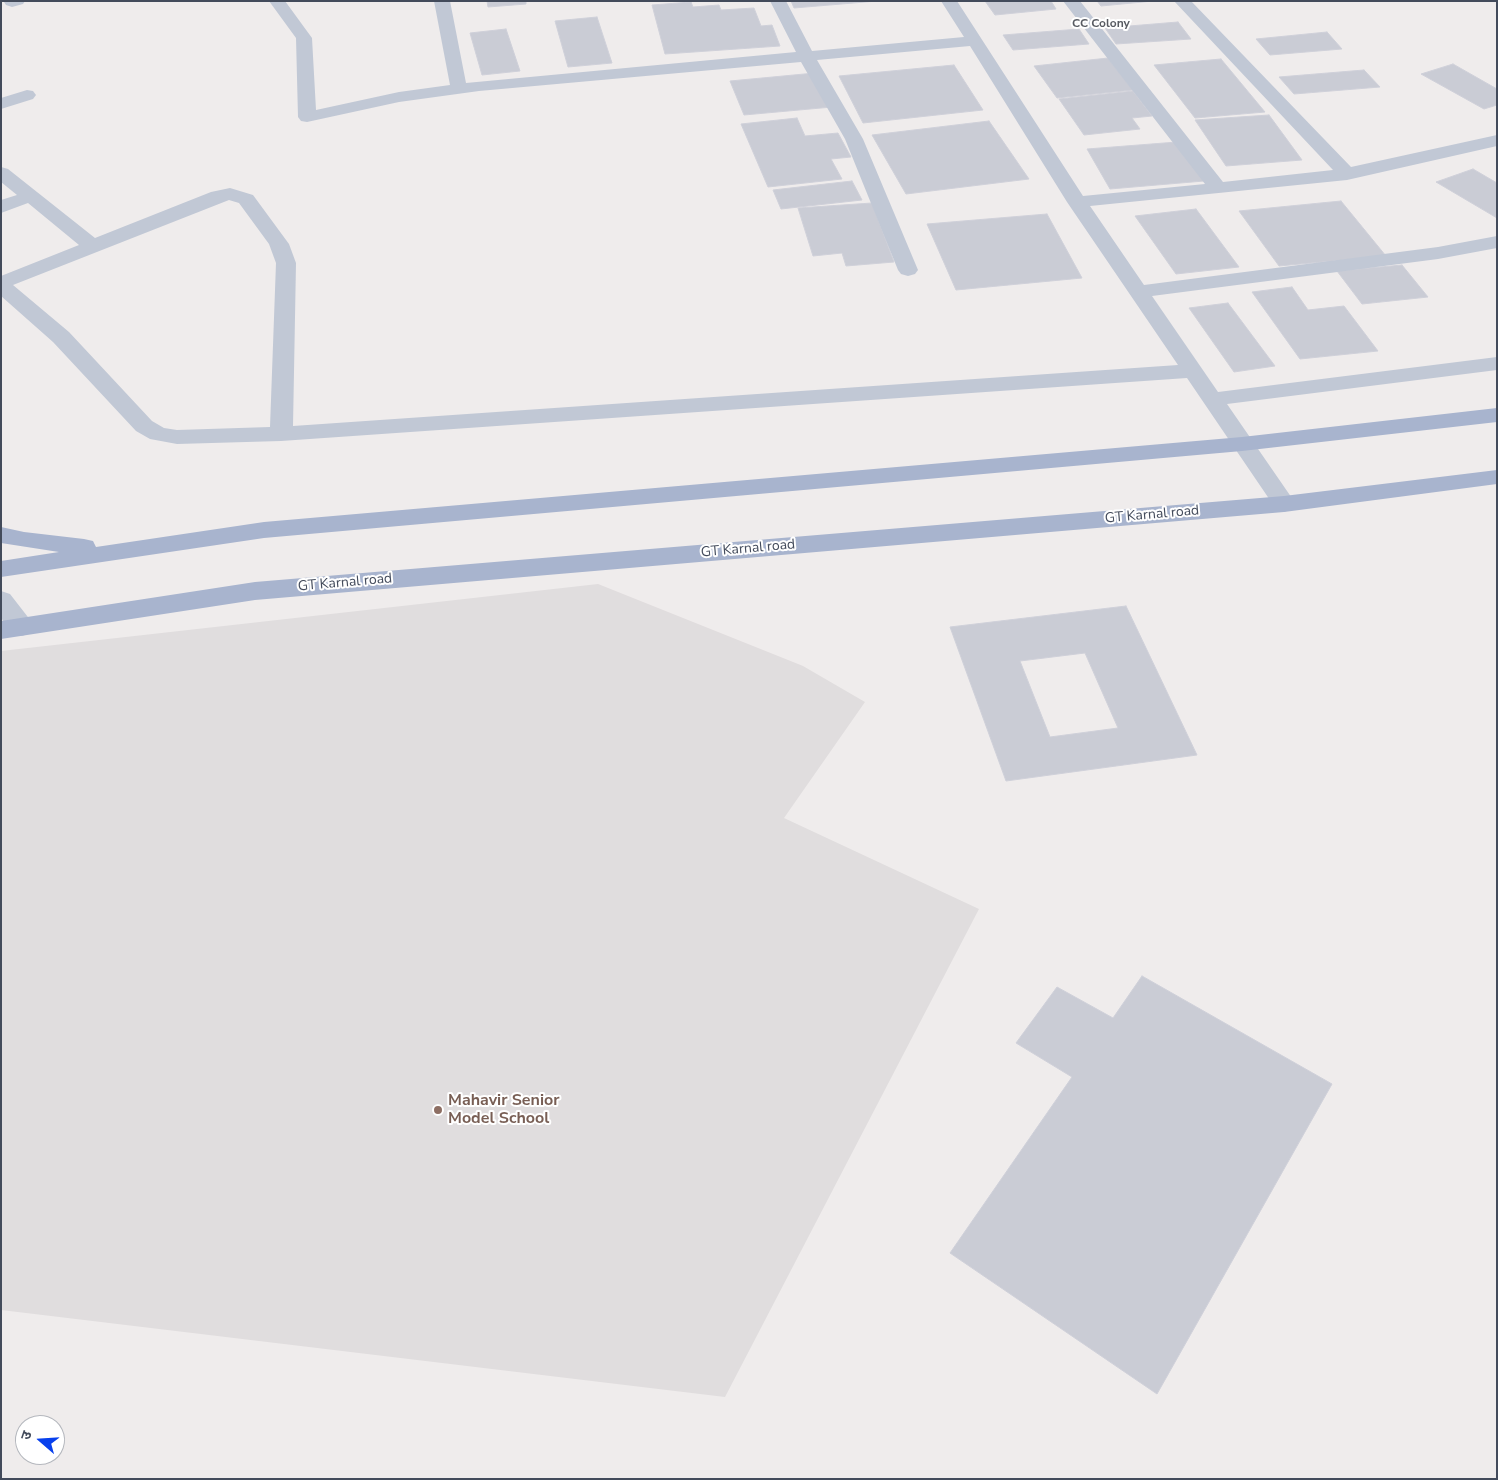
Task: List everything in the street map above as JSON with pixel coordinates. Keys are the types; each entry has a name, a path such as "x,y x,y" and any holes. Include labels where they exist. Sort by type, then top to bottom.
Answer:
{"main road":[{"path":"1,569 264,530 1242,444 1497,415"},
{"name":"GT Karnal road","path":"12,628 255,591 1284,504 1497,477"},
{"path":"1,535 24,540 119,551"}],"street":[{"path":"277,1 304,38 307,117 399,97 459,89 975,41"},
{"path":"442,1 459,89"},
{"path":"778,1 806,56 854,139 908,270"},
{"path":"950,1 1077,202 1284,504"},
{"path":"1071,1 1218,188"},
{"path":"1182,1 1347,174"},
{"path":"1,104 27,95"},
{"path":"1077,202 1347,174 1497,140"},
{"path":"1,173 93,246"},
{"path":"281,434 286,263 279,244 246,199 230,194 218,196 1,284 61,337 144,426 158,434 177,437 281,434 1192,371"},
{"path":"1,207 31,196"},
{"path":"1138,292 1428,254 1497,242"},
{"path":"1212,399 1497,363"},
{"path":"1,600 12,628"}],"shaded area":[{"name":"Mahavir Senior Model School","path":"598,584 803,666 865,702 784,818 979,909 725,1397 1,1310 1,651"}],"building":[{"path":"487,1 526,1 526,4 488,7"},
{"path":"791,1 877,1 794,8"},
{"path":"985,1 1051,1 1056,9 995,15"},
{"path":"1097,1 1153,1 1101,6"},
{"path":"691,2 693,7 719,5 721,10 754,8 761,26 772,25 780,46 665,54 652,5"},
{"path":"597,17 612,63 568,67 555,21"},
{"path":"1178,22 1191,39 1116,44 1105,28"},
{"path":"506,29 520,71 482,75 470,33"},
{"path":"1079,29 1089,44 1013,50 1003,35"},
{"path":"1327,32 1342,49 1270,55 1256,39"},
{"path":"1108,58 1133,90 1057,98 1034,66"},
{"path":"1221,59 1265,112 1195,118 1154,65"},
{"path":"1453,64 1497,89 1497,105 1484,109 1421,74"},
{"path":"954,65 983,110 863,123 839,76"},
{"path":"1364,70 1380,87 1294,94 1279,77"},
{"path":"815,73 832,107 744,115 730,81"},
{"path":"1133,91 1152,116 1132,118 1140,129 1084,135 1059,99"},
{"path":"1269,115 1302,160 1226,166 1195,120"},
{"path":"797,118 805,136 838,133 851,157 831,159 842,179 768,187 741,124"},
{"path":"989,121 1029,179 906,194 872,135"},
{"path":"1177,142 1204,181 1110,189 1087,149"},
{"path":"1473,169 1497,183 1497,218 1436,182"},
{"path":"852,181 862,200 781,209 773,190"},
{"path":"1341,201 1386,256 1279,266 1239,211"},
{"path":"872,203 894,262 846,266 842,253 813,256 798,208"},
{"path":"1196,209 1239,267 1176,274 1135,216"},
{"path":"1047,214 1082,278 956,290 927,224"},
{"path":"1402,265 1428,297 1362,304 1337,271"},
{"path":"1292,287 1308,310 1344,306 1378,351 1300,359 1252,292"},
{"path":"1228,303 1275,366 1234,372 1189,308"},
{"path":"1126,606 1197,755 1006,781 950,627","holes":["1085,653 1118,728 1050,737 1020,661"]},
{"path":"1142,976 1332,1084 1157,1394 950,1253 1072,1077 1016,1043 1057,987 1113,1018"}],"place":[{"name":"Mahavir Senior Model School","path":"438,1110"}],"district":[{"name":"CC Colony","path":"1101,24"}]}
